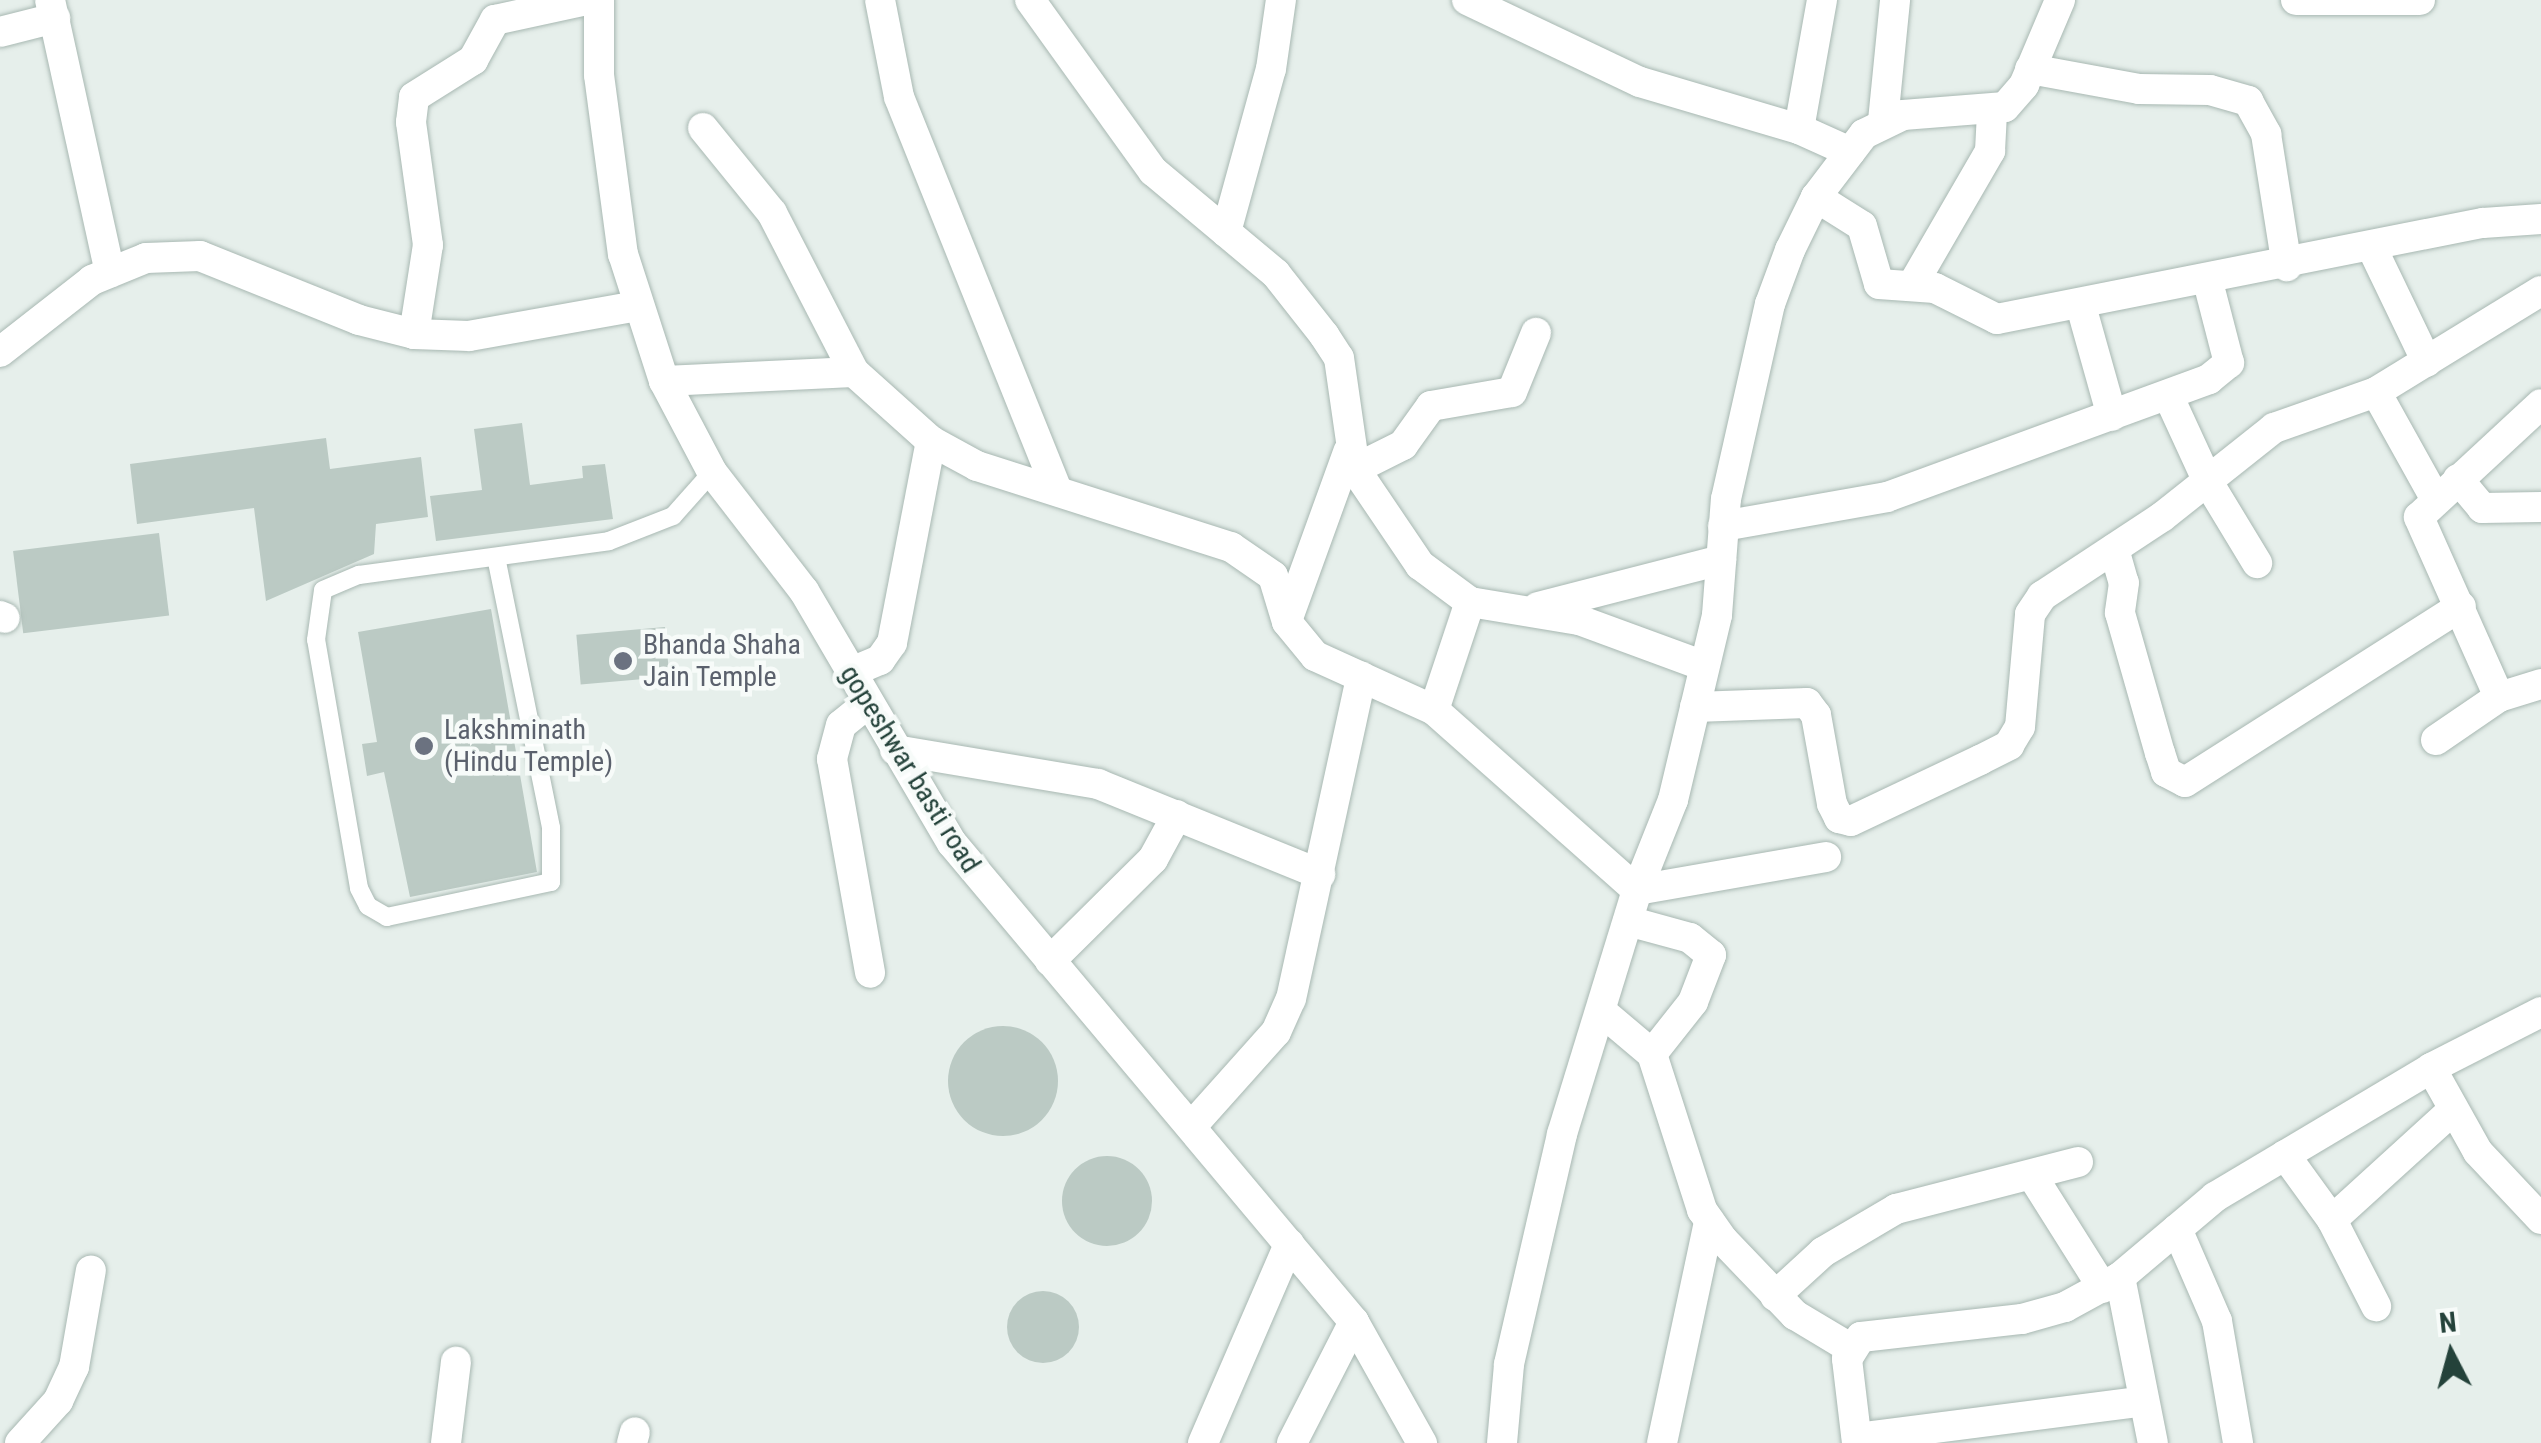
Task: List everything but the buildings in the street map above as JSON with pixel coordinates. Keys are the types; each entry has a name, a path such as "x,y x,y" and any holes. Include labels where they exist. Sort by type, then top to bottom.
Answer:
{"street":[{"path":"414,334 428,245 410,122 414,97 474,60 495,20 587,0"},
{"name":"gopeshwar basti road","path":"599,0 611,196 638,306 664,381 712,472 804,592 952,843 1354,1322 1422,1443"},
{"path":"880,0 899,97 1057,491"},
{"path":"1030,0 1153,171 1276,274 1339,358 1351,460 1420,565 1470,602 1579,620 1704,666"},
{"path":"1226,232 1271,70 1281,0"},
{"path":"1467,0 1640,82 1799,128 1850,152"},
{"path":"1799,128 1822,0"},
{"path":"1884,121 1895,0"},
{"path":"1502,1443 1525,1285 1637,890 1673,800 1704,666 1724,526 1770,304 1816,198 1850,152 1884,121 1992,112 2016,96 2060,0"},
{"path":"2296,0 2420,0"},
{"path":"0,32 52,5 110,272"},
{"path":"2030,69 2139,89 2210,90 2248,101 2266,134 2287,266"},
{"path":"1913,284 1990,150 1992,112"},
{"path":"703,128 772,213 854,372 931,440 977,466 1232,548 1272,576 1287,622 1315,656 1434,710 1637,890"},
{"path":"1816,198 1862,226 1879,284 1913,284 1997,319 2373,250 2483,223 2541,220"},
{"path":"2373,250 2427,362"},
{"path":"0,352 110,272 146,258 200,256 360,320 414,334 470,336 638,306"},
{"path":"1724,526 1888,497 2222,372 2228,362 2208,282"},
{"path":"1694,707 1808,703 1839,818 1868,815 2009,745 2020,727 2034,605 2208,482 2274,428 2376,392 2541,292"},
{"path":"2080,306 2112,416"},
{"path":"1351,460 1403,445 1431,406 1512,392 1536,333"},
{"path":"664,381 854,372"},
{"path":"2376,392 2446,488 2482,508 2541,507"},
{"path":"2168,395 2208,482 2257,563"},
{"path":"2499,697 2419,517 2541,404"},
{"path":"849,673 880,660 892,643 931,440"},
{"path":"1287,622 1351,460"},
{"path":"2114,548 2124,582 2120,612 2163,763 2174,780 2185,782 2461,606"},
{"path":"1520,612 1721,560"},
{"path":"1434,710 1470,602"},
{"path":"1192,1127 1276,1032 1296,982 1361,676"},
{"path":"2436,740 2499,697 2541,684"},
{"path":"867,704 840,725 832,759 870,973"},
{"path":"895,750 1098,784 1320,874"},
{"path":"1050,961 1153,858 1177,816"},
{"path":"1637,890 1826,858"},
{"path":"1628,921 1690,938 1710,954 1693,1002 1652,1054"},
{"path":"1601,1011 1652,1054 1709,1221 1775,1296 1850,1348"},
{"path":"1850,1348 1878,1333 2022,1319 2112,1282 2176,1229 2285,1154 2431,1068 2541,1012"},
{"path":"2431,1068 2478,1152 2541,1220"},
{"path":"2332,1220 2453,1110"},
{"path":"2285,1154 2332,1220 2376,1306"},
{"path":"1775,1296 1824,1252 1896,1209 2034,1177 2078,1162"},
{"path":"2034,1177 2112,1282 2152,1443"},
{"path":"1662,1443 1709,1221"},
{"path":"2176,1229 2218,1321 2238,1443"},
{"path":"1204,1443 1289,1244"},
{"path":"20,1443 58,1401 74,1367 91,1270"},
{"path":"1292,1443 1354,1322"},
{"path":"1850,1348 1857,1440 2144,1400"},
{"path":"446,1443 456,1362"}],"lane":[{"path":"496,557 550,828 550,882 387,917 368,906 358,888 316,640 323,590 359,576 496,557 646,529 673,516 712,472"}],"place":[{"name":"Bhanda Shaha Jain Temple","path":"623,661"},
{"name":"Lakshminath (Hindu Temple)","path":"424,746"}]}
